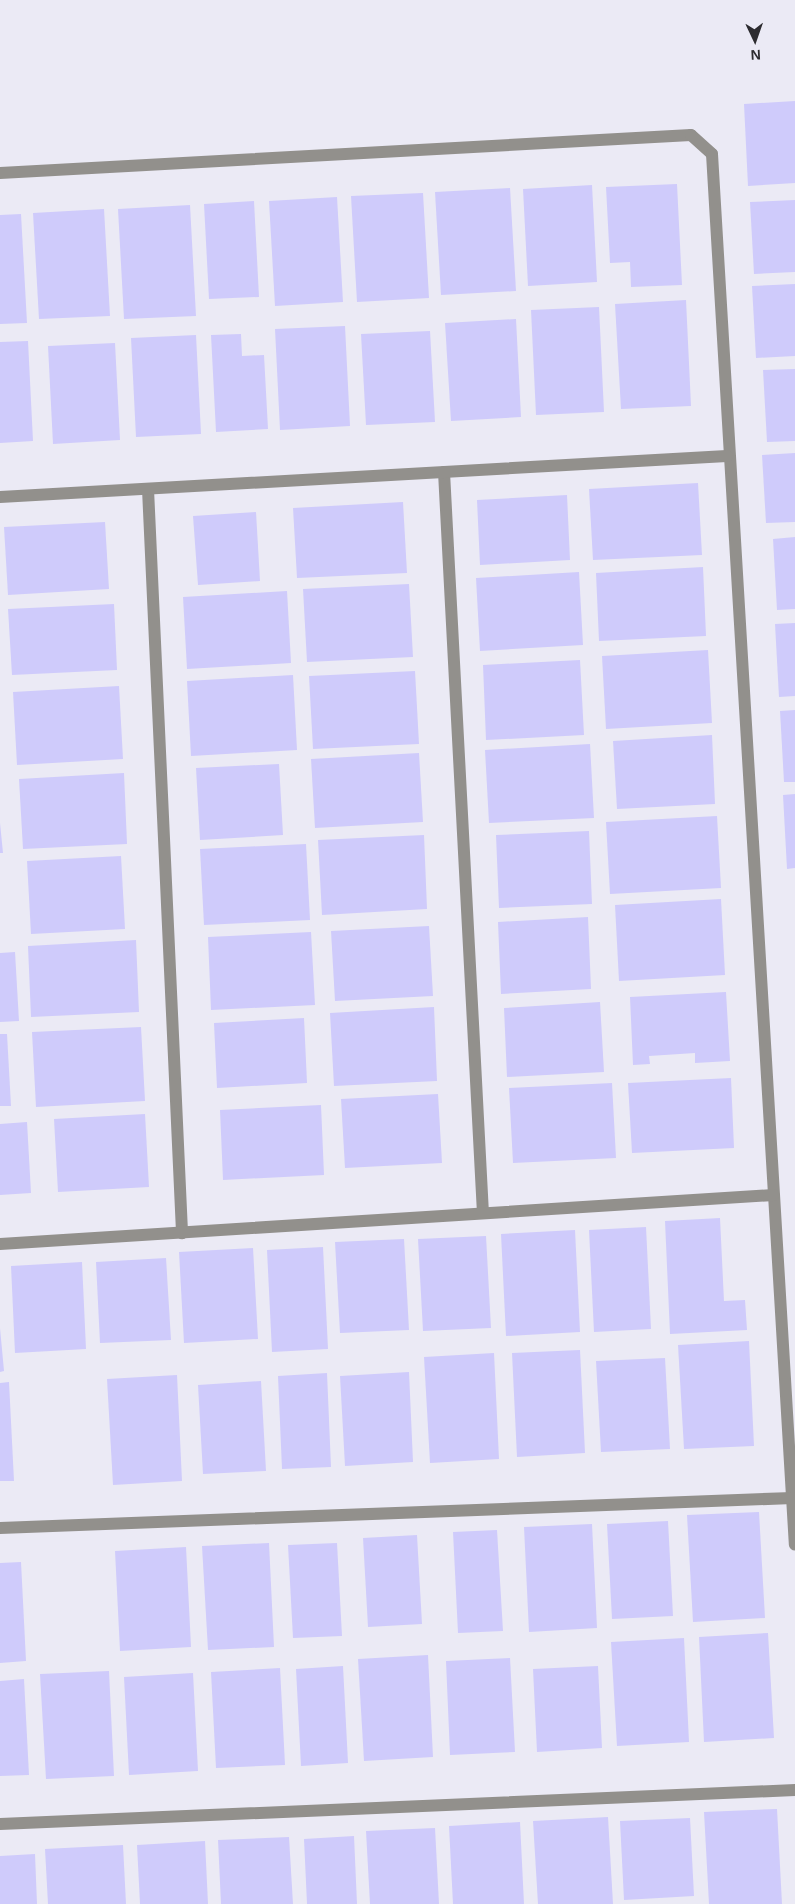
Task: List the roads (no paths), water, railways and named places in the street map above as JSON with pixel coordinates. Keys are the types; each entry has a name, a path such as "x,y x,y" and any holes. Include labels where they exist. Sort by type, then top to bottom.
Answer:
{"lane":[{"path":"0,173 691,135 712,154 727,456 795,1545"},
{"path":"0,497 727,456"},
{"path":"444,472 483,1213"},
{"path":"148,489 182,1233"},
{"path":"0,1244 773,1195"},
{"path":"0,1528 792,1498"},
{"path":"0,1824 795,1790"}]}
